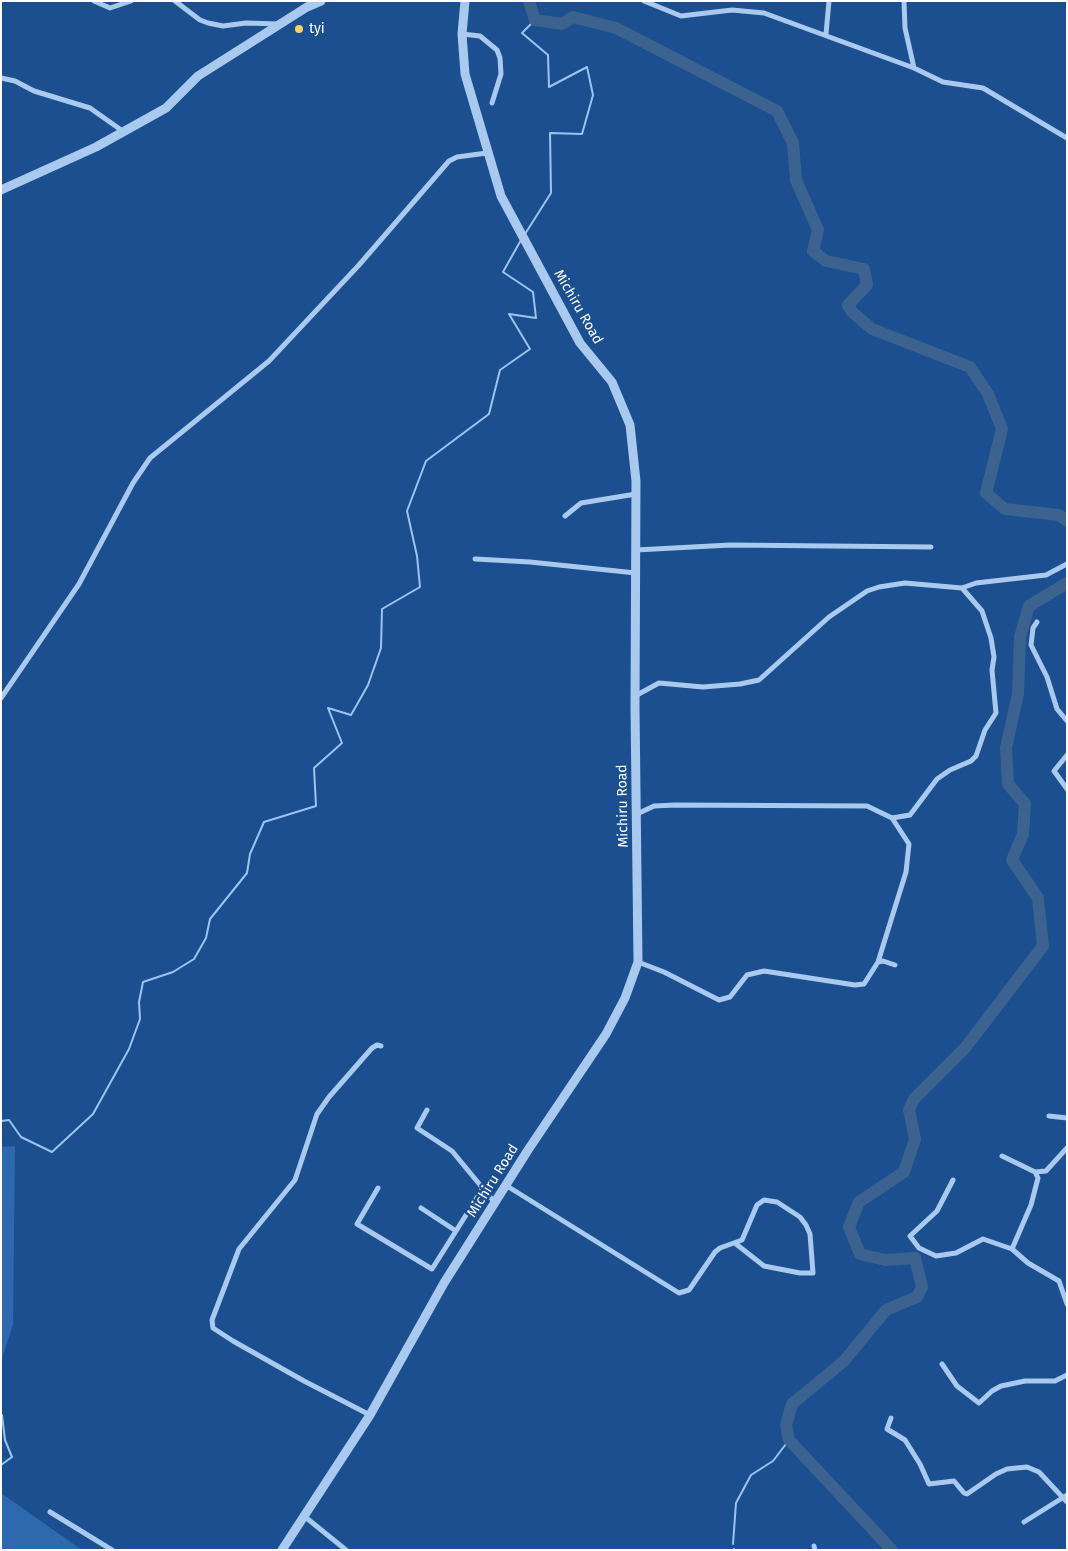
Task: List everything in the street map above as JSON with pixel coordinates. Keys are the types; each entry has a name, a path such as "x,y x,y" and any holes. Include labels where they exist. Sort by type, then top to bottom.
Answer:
{"street":[{"path":"94,1 110,8 132,1"},
{"path":"175,1 200,20 208,23 223,26 246,22 280,24"},
{"path":"1,190 124,132 166,108 198,76 307,7 321,1"},
{"name":"Michiru Road","path":"282,1550 370,1415 444,1283 528,1150 606,1034 625,998 638,962 635,696 636,494 633,448 627,416 612,382 580,343 501,196 487,153 466,74 462,34 465,1"},
{"path":"644,1 681,16 732,10 764,13 826,34 914,68 942,82 983,88 1067,138"},
{"path":"826,34 829,1"},
{"path":"904,1 905,28 914,68"},
{"path":"462,34 480,36 497,50 500,58 501,74 492,103"},
{"path":"1,78 90,108 124,132"},
{"path":"1,698 79,584 133,483 150,458 269,361 359,265 449,161 457,157 487,153"},
{"path":"564,516 580,503 636,494"},
{"path":"636,550 730,546 931,547"},
{"path":"475,559 530,562 636,573"},
{"path":"635,696 659,682 703,688 759,680 829,617 868,591 904,583 962,588 976,583 1046,575 1067,564"},
{"path":"892,818 910,815 937,779 950,770 971,761 976,756 985,730 996,713 992,670 994,657 991,638 982,611 962,588"},
{"path":"1037,622 1033,628 1031,646 1047,677 1057,709 1067,721"},
{"path":"1067,755 1054,771 1067,789"},
{"path":"637,814 654,806 675,804 867,806 892,818 909,844 906,872 878,962 864,984 860,985 764,971 747,975 730,997 718,1000 664,972 638,962"},
{"path":"878,962 883,961 895,966"},
{"path":"370,1415 233,1341 213,1328 212,1320 239,1249 295,1180 317,1114 329,1097 372,1048 377,1045 381,1046"},
{"path":"427,1110 417,1128 452,1151 495,1204"},
{"path":"1048,1116 1067,1118"},
{"path":"1002,1156 1035,1172 1046,1171 1067,1148"},
{"path":"1012,1249 1038,1186 1038,1178 1035,1172"},
{"path":"953,1180 937,1210 922,1227 911,1234 910,1239 925,1253 936,1256 961,1252 980,1240 1012,1249 1028,1263 1060,1282 1067,1304"},
{"path":"507,1186 679,1293 689,1290 715,1252 720,1248 736,1244 745,1236 757,1205 764,1200 777,1202 800,1217 806,1225 810,1234 814,1273 764,1266 736,1244"},
{"path":"378,1188 357,1224 432,1269 483,1188"},
{"path":"421,1208 456,1231"},
{"path":"942,1364 957,1386 979,1403 992,1390 1001,1386 1025,1381 1055,1381 1067,1375"},
{"path":"891,1418 887,1429 905,1440 930,1485 954,1481 964,1493 969,1494 996,1474 1022,1466 1039,1472 1065,1499 1024,1522"},
{"path":"50,1512 112,1550"},
{"path":"304,1516 346,1550"}],"shaded area":[{"path":"15,1146 13,1325 1,1361 1,1147"},
{"path":"1,1493 82,1550 1,1550"}],"waterway":[{"path":"529,1 535,20 562,24 573,17 616,28 777,111 793,143 796,180 818,230 813,251 826,261 864,269 867,285 848,305 852,312 872,329 970,367 988,394 1002,429 986,493 1005,509 1059,515 1067,521"},
{"path":"525,234 551,193 550,133 582,134 593,95 587,67 549,87 548,55 522,33 535,20"},
{"path":"1,1121 9,1120 21,1137 52,1152 93,1114 129,1049 140,1019 139,1002 143,982 173,972 194,959 206,938 210,919 247,873 250,854 264,822 316,806 314,768 342,743 328,708 351,715 368,685 381,648 382,609 420,587 417,556 407,511 426,461 489,414 500,370 530,349 509,314 536,318 533,292 503,272 521,240"},
{"path":"892,1550 789,1440 786,1425 792,1404 844,1361 886,1310 917,1297 922,1287 915,1258 885,1260 860,1254 849,1227 859,1202 904,1172 915,1139 909,1110 914,1099 965,1048 1043,946 1038,898 1012,860 1023,834 1025,804 1008,784 1006,748 1018,694 1020,637 1029,606 1067,583"},
{"path":"1,1465 12,1457 5,1440 2,1415"},
{"path":"733,1544 736,1503 751,1475 773,1461 789,1440"}],"place":[{"name":"tyi","path":"299,29"}]}
